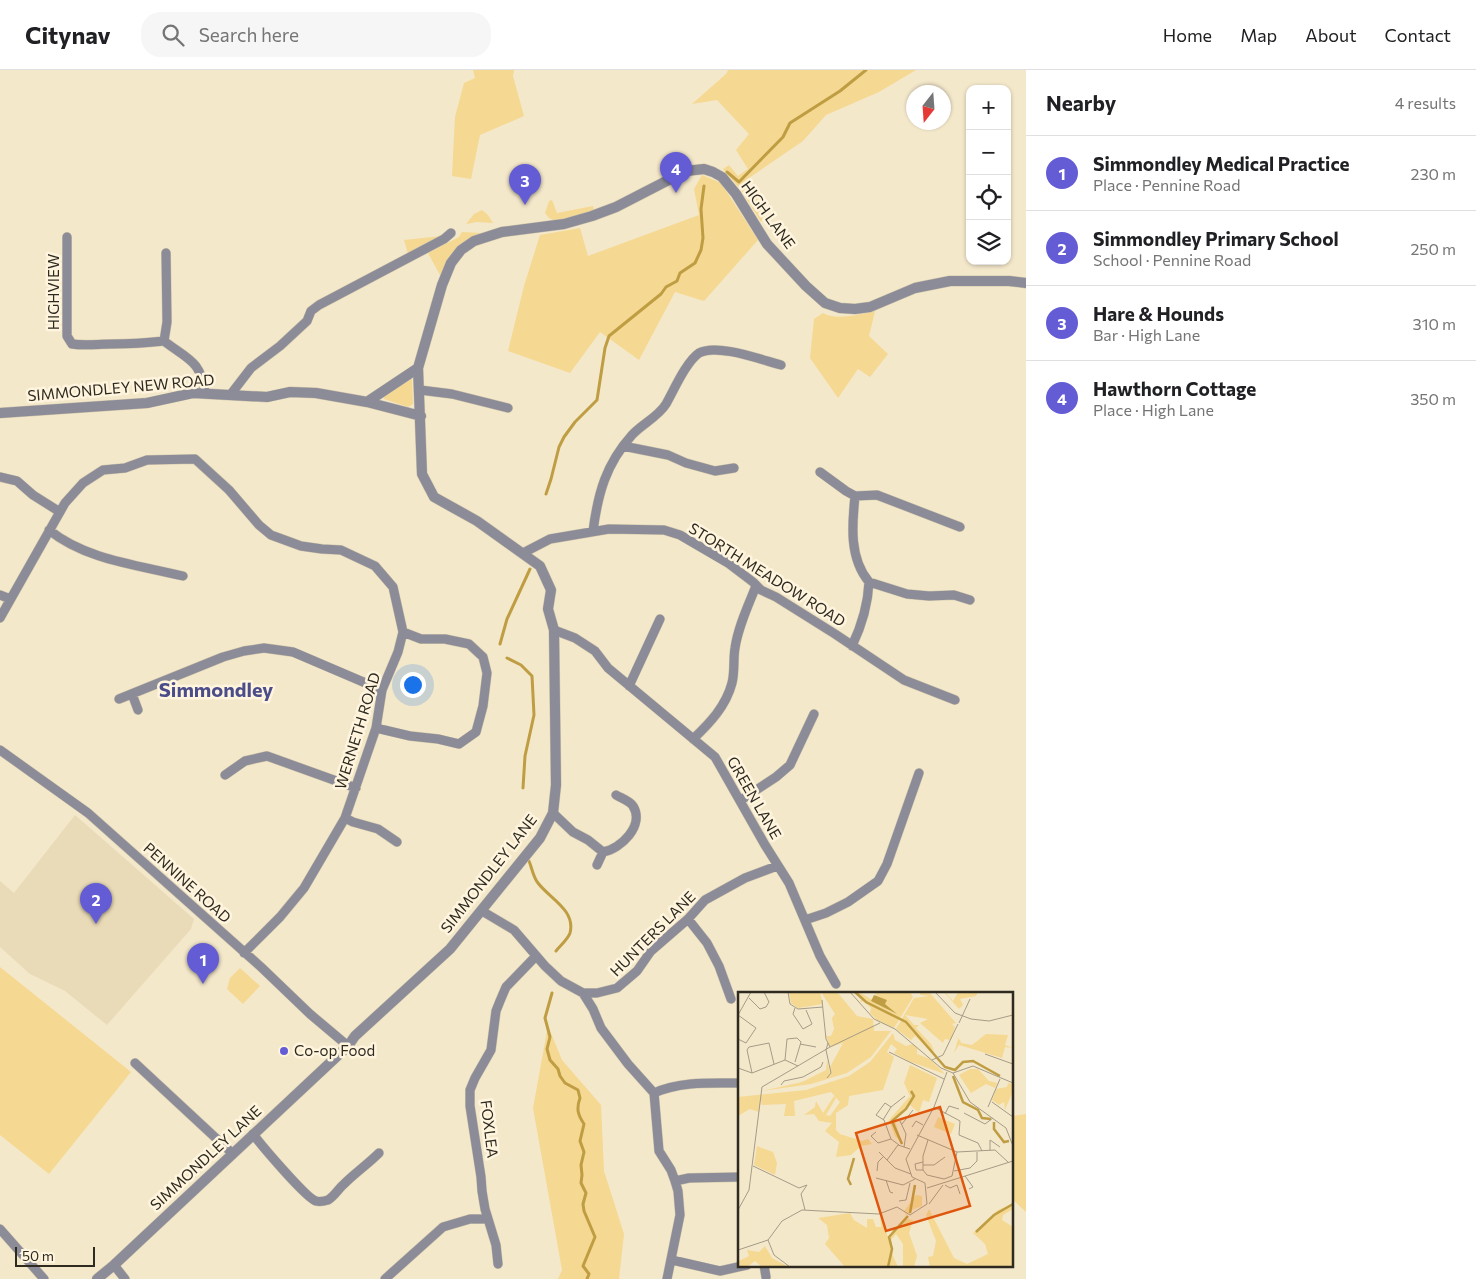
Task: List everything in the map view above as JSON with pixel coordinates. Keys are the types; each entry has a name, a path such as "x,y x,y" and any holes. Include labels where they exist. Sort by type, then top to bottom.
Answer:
{"street":[{"name":"HIGH LANE","path":"418,368 450,263 461,250 474,241 502,232 564,224 592,216 616,207 686,171 695,169 713,172 722,177 736,194 767,244 815,295 832,306 855,309 870,306 915,288 950,281 1009,281 1026,284"},
{"path":"231,394 251,368 280,346 306,321 311,311 319,305 444,239 451,233"},
{"name":"HIGHVIEW","path":"68,237 67,336 72,344 84,346 164,341"},
{"path":"166,253 166,322 164,341 189,358 200,370 204,380 205,393"},
{"path":"593,531 596,508 604,478 623,446 633,433 665,406 686,368 699,353 713,350 727,351 781,365"},
{"path":"367,402 418,368"},
{"name":"SIMMONDLEY LANE","path":"97,1279 233,1154 348,1046 355,1036 450,949 540,838 554,813 556,785 554,630 548,610 551,590 540,566 477,521 434,497 422,474 418,368"},
{"path":"420,390 452,394 508,408"},
{"name":"SIMMONDLEY NEW ROAD","path":"0,413 147,403 193,393 267,397 290,392 316,393 367,402 421,416"},
{"path":"623,446 668,455 686,463 715,471 734,468"},
{"name":"WERNETH ROAD","path":"0,618 60,512 83,483 103,470 125,468 147,460 194,459 229,490 259,525 271,535 301,546 322,550 340,550 376,566 393,587 402,632 398,652 382,690 376,728 345,818 304,888 280,917 244,953"},
{"path":"820,472 855,496 877,495 960,527"},
{"path":"0,477 17,481 33,495 60,512"},
{"path":"855,496 852,526 856,554 860,570 869,582 907,594 929,596 954,594 970,600"},
{"name":"STORTH MEADOW ROAD","path":"522,553 550,539 593,531 626,528 664,530 680,535 728,564 756,586 815,621 904,680 955,700"},
{"path":"49,530 70,545 89,552 183,576"},
{"path":"852,646 862,623 868,599 869,582"},
{"path":"693,739 707,726 725,703 732,683 735,649 746,609 756,586"},
{"path":"0,595 10,599"},
{"path":"629,686 660,619"},
{"name":"GREEN LANE","path":"554,630 575,638 595,651 608,668 715,757 788,883 820,956 836,984"},
{"path":"376,728 459,744 476,732 483,706 487,673 483,657 469,644 446,639 421,639 402,632"},
{"path":"119,700 223,657 264,648 293,652 382,690"},
{"path":"132,694 138,710"},
{"path":"741,800 776,777 790,765 814,714"},
{"name":"PENNINE ROAD","path":"0,750 88,813 310,1014 348,1046"},
{"path":"225,775 245,761 267,756 356,788"},
{"path":"805,920 826,913 848,902 878,881 887,864 919,773"},
{"path":"554,813 573,832 604,852 610,851 627,837 633,830 636,821 632,803 616,795"},
{"path":"345,818 378,830 397,842"},
{"path":"597,865 604,852"},
{"name":"HUNTERS LANE","path":"583,993 598,993 617,988 638,971 651,952 705,900 744,878 778,866"},
{"path":"482,911 514,930 561,981 583,993 594,1009 601,1028 628,1064 654,1093 659,1152 671,1170 675,1181 680,1214 667,1279"},
{"path":"688,918 707,943 719,966 731,999"},
{"name":"FOXLEA","path":"498,1264 496,1245 487,1219 482,1191 470,1106 470,1090 492,1050 496,1011 506,987 536,956"},
{"path":"135,1063 233,1154"},
{"path":"654,1093 664,1089 701,1083 738,1083"},
{"path":"254,1134 265,1150 299,1187 316,1201 326,1201 334,1196 344,1184 379,1153"},
{"path":"675,1181 689,1178 738,1177"},
{"path":"385,1279 443,1226 470,1219 487,1219"},
{"path":"0,1229 44,1279"},
{"path":"672,1260 720,1271 742,1266"},
{"path":"114,1265 125,1279"},
{"path":"764,1266 766,1277"}],"shaded area":[{"path":"473,70 514,70 513,76 524,116 480,135 471,179 452,176 455,117 464,83 475,78"},
{"path":"728,70 916,70 879,92 826,115 803,141 746,180 766,213 761,222 741,190 723,169 729,165 738,176 748,169 736,150 749,134 717,100 692,104 726,74"},
{"path":"702,175 721,183 758,240 704,301 675,292 639,360 600,332 570,373 508,351 524,286 540,235 580,228 588,256 699,215 694,189"},
{"path":"552,200 557,213 593,206 594,211 555,221 545,213 549,201"},
{"path":"482,210 493,223 477,222 466,224 474,214"},
{"path":"462,232 481,233 466,241 455,250 441,277 428,253 459,237"},
{"path":"442,236 408,254 404,240"},
{"path":"875,311 869,336 888,354 870,377 858,369 838,398 810,358 814,319 823,313 841,317"},
{"path":"409,379 412,379 413,404 408,407 384,399 384,396"},
{"path":"75,815 194,919 191,929 107,1025 65,991 30,974 0,947 0,881 14,893"},
{"path":"0,967 131,1072 49,1174 0,1135"},
{"path":"240,968 260,986 243,1004 227,989 230,978"},
{"path":"548,1026 562,1060 601,1105 604,1171 624,1234 619,1279 558,1279 562,1270 533,1108"},
{"path":"1026,1114 1026,1212 1014,1201 1014,1116"}],"waterway":[{"path":"727,172 739,182 783,137 790,123 840,91 866,70"},
{"path":"546,494 559,447 564,437 575,422 597,400 605,348 609,336 661,294 666,287 677,281 680,273 695,263 701,250 703,238 701,209 704,186"},
{"path":"500,644 507,619 530,569"},
{"path":"507,658 521,665 532,676 534,715 525,756 523,788"},
{"path":"529,861 536,881 560,905 569,918 571,925 570,933 556,951"},
{"path":"552,993 545,1018 550,1037 547,1049 550,1060 558,1069 565,1083 578,1090 580,1098 578,1112 584,1124 580,1141 584,1152 581,1165 581,1183 586,1193 583,1204 595,1237 583,1266 589,1274 587,1279"}],"place":[{"name":"Hawthorn Cottage","path":"676,193"},
{"name":"Hare & Hounds","path":"525,205"},
{"name":"Simmondley Primary School","path":"96,924"},
{"name":"Simmondley Medical Practice","path":"203,984"},
{"name":"Co-op Food","path":"284,1051"}],"district":[{"name":"Simmondley","path":"216,690"}]}
